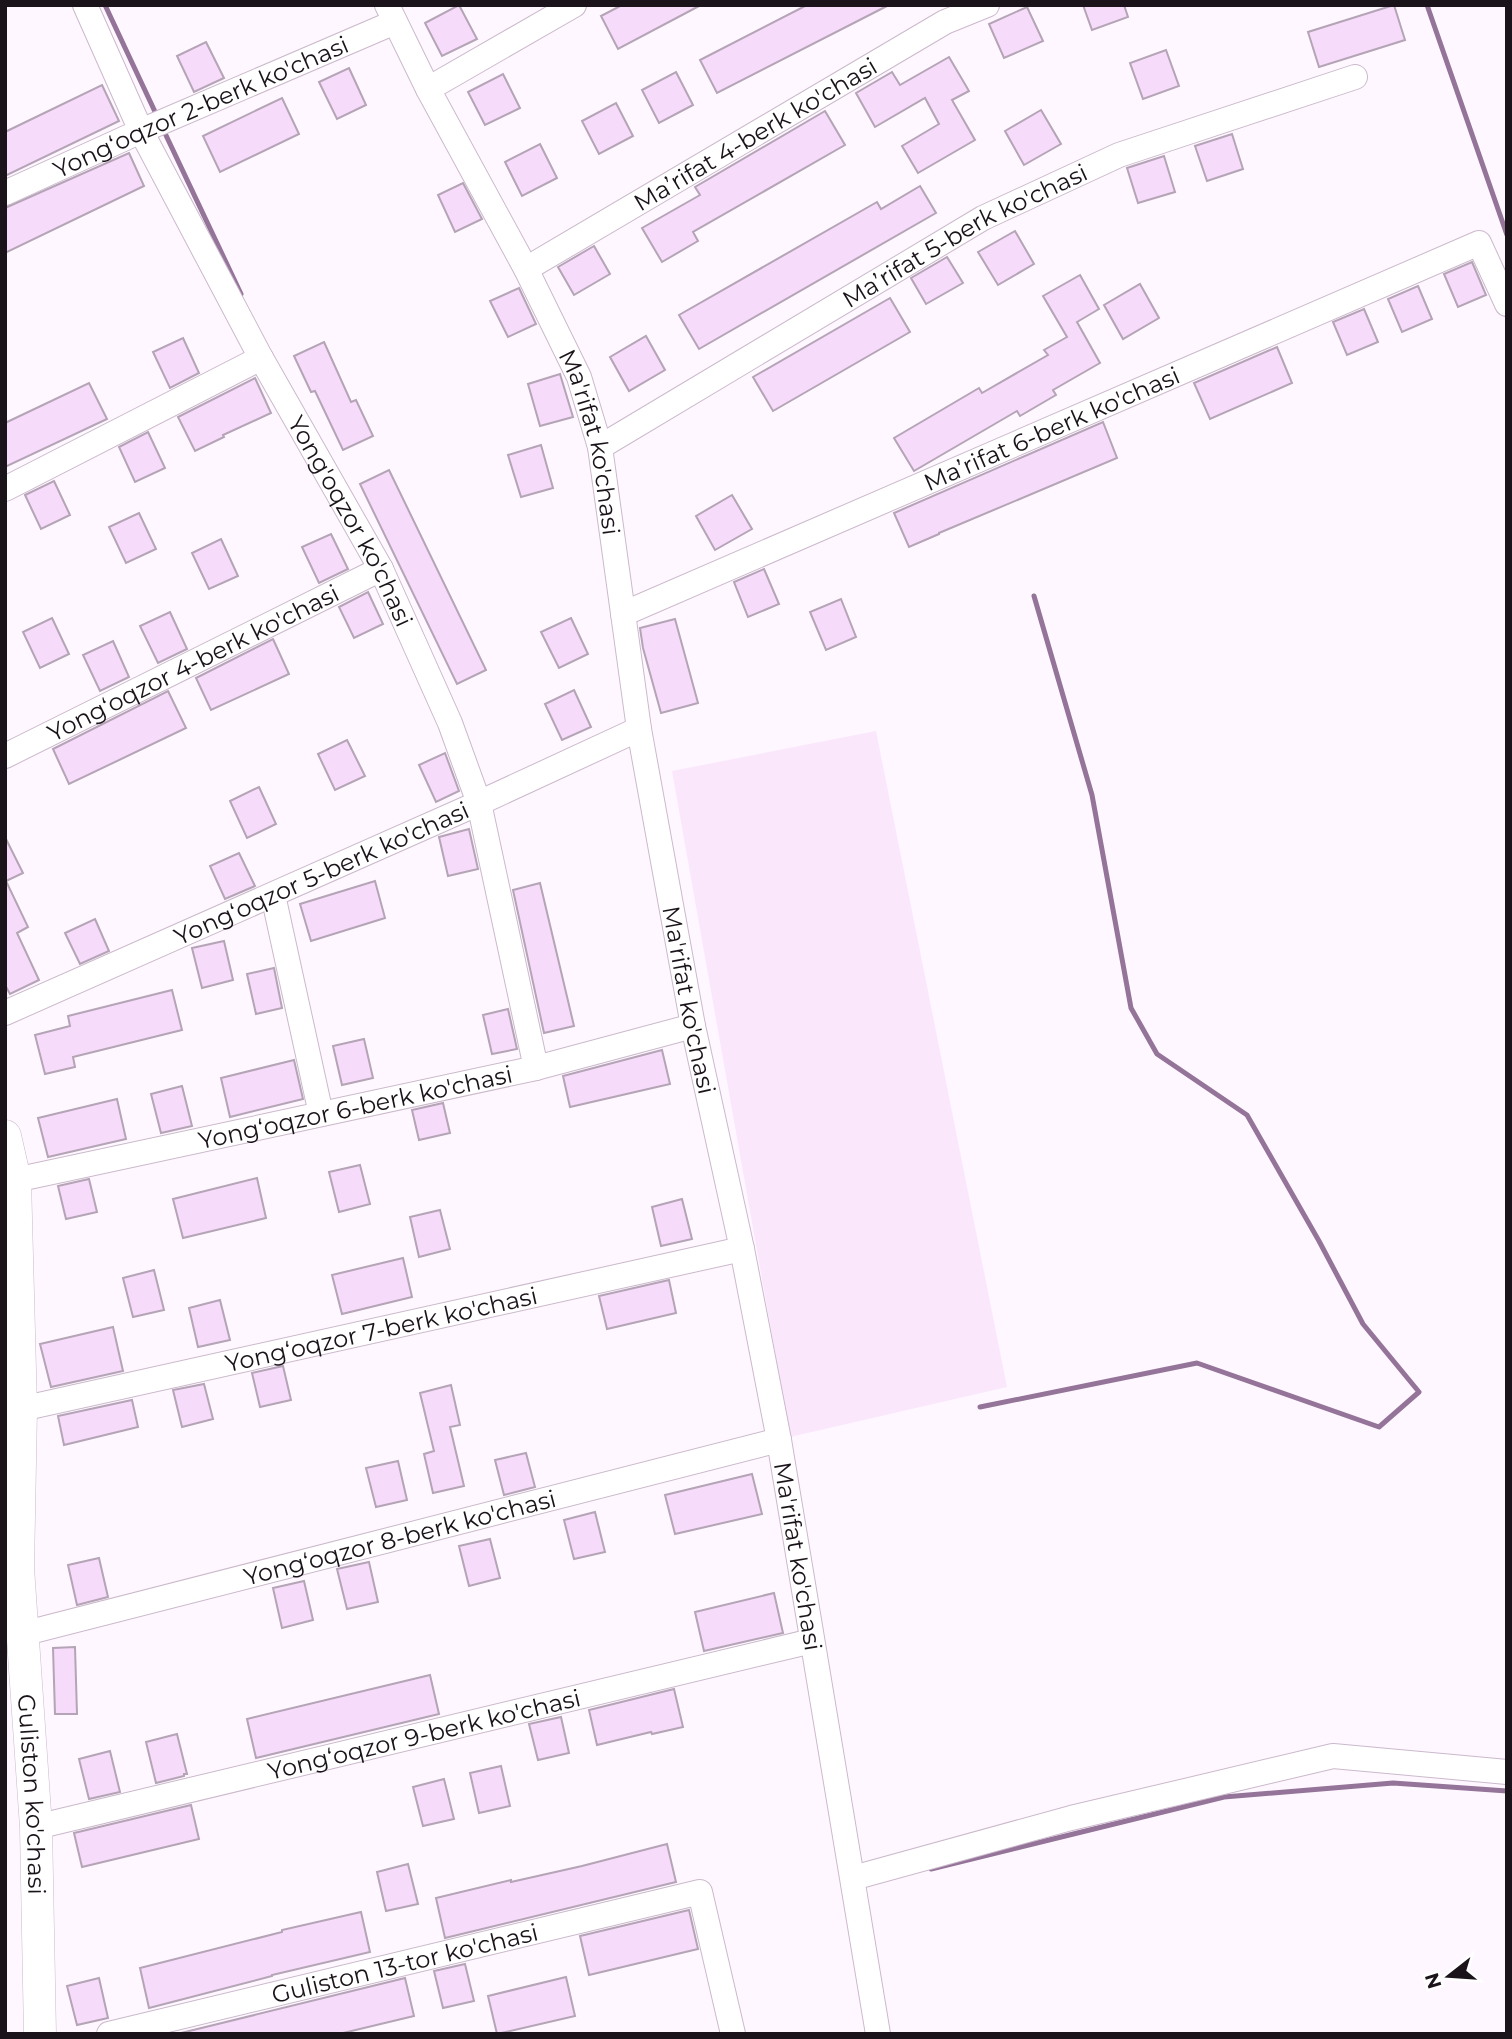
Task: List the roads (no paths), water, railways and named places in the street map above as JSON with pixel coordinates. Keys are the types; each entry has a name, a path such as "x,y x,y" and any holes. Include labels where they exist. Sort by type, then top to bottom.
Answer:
{"main road":[{"name":"Guliston ko'chasi","path":"5,1136 15,1180 21,1409 11,1568 22,1634 36,1827 40,2034"}],"street":[{"name":"Yong'oqzor ko'chasi","path":"85,5 141,131 261,358 381,569 450,723 479,803 536,1068"},
{"path":"428,89 574,5"},
{"name":"Ma’rifat 4-berk ko'chasi","path":"526,268 945,22 987,5"},
{"name":"Yong‘oqzor 2-berk ko'chasi","path":"5,193 391,14"},
{"name":"Ma'rifat ko'chasi","path":"391,14 428,89 526,268 579,377 600,447 639,729 693,1026 742,1249 779,1440 878,2034"},
{"name":"Ma’rifat 5-berk ko'chasi","path":"600,447 983,218 1119,155 1355,77"},
{"name":"Ma’rifat 6-berk ko'chasi","path":"623,614 1479,243 1507,304"},
{"path":"5,489 261,358"},
{"name":"Yong‘oqzor 4-berk ko'chasi","path":"5,756 381,569"},
{"name":"Yong‘oqzor 5-berk ko'chasi","path":"5,1013 479,803 639,729"},
{"path":"273,895 321,1114"},
{"name":"Yong‘oqzor 6-berk ko'chasi","path":"15,1180 536,1068 693,1026"},
{"name":"Yong‘oqzor 7-berk ko'chasi","path":"21,1409 742,1249"},
{"name":"Yong‘oqzor 8-berk ko'chasi","path":"22,1634 779,1440"},
{"name":"Yong‘oqzor 9-berk ko'chasi","path":"36,1827 812,1641"},
{"path":"853,1878 1071,1818 1333,1756 1507,1772"},
{"name":"Guliston 13-tor ko'chasi","path":"108,2034 700,1892 733,2034"}],"waterway":[{"path":"105,5 157,116"},
{"path":"1427,5 1507,235"},
{"path":"163,129 241,294"},
{"path":"980,1407 1197,1363 1379,1427 1419,1392 1363,1324 1247,1115 1157,1054 1131,1008 1092,795 1034,596"},
{"path":"931,1869 1224,1797 1393,1783 1507,1791"}]}
